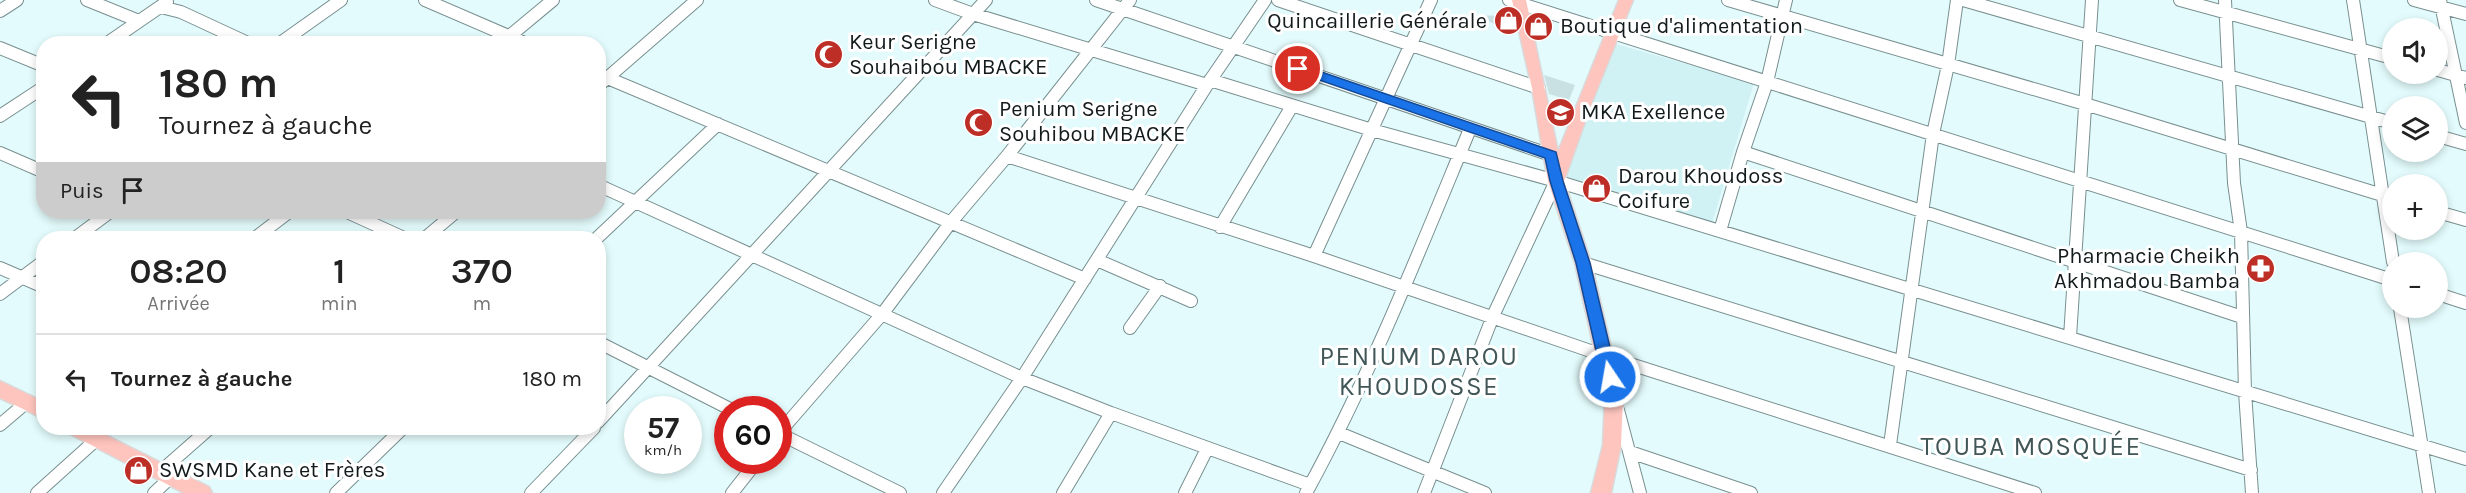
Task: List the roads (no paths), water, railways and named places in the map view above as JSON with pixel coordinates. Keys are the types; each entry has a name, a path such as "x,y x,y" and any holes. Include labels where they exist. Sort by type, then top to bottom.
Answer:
{"main road":[{"path":"1556,181 1584,102 1626,0"},
{"path":"1522,2 1556,181 1583,263 1614,398 1612,445 1601,493"},
{"path":"0,389 36,407"},
{"path":"90,435 202,493"}],"street":[{"path":"0,11 17,0"},
{"path":"90,0 140,21"},
{"path":"290,36 341,0"},
{"path":"425,0 509,36 553,0"},
{"path":"606,74 697,0"},
{"path":"935,0 1092,51 1292,106 1460,156 1556,181 2070,336 2466,459"},
{"path":"606,414 650,369 986,0"},
{"path":"1096,0 1551,155"},
{"path":"792,418 883,313 951,222 1092,51 1130,0"},
{"path":"943,493 1022,378 1137,199 1208,83 1265,0"},
{"path":"1278,0 1539,88"},
{"path":"1314,256 1372,130 1384,98 1431,0"},
{"path":"1728,0 2085,104 2382,195"},
{"path":"1720,231 1743,152 1767,82 1786,0"},
{"path":"1890,445 1933,134 1948,65 1957,0"},
{"path":"1963,0 2382,120"},
{"path":"2070,336 2092,0"},
{"path":"2180,0 2225,6 2382,55"},
{"path":"2353,0 2371,117 2383,174"},
{"path":"2414,0 2441,4 2466,14"},
{"path":"1522,2 1613,33 2382,277"},
{"path":"118,36 166,3 233,36"},
{"path":"2441,4 2461,77 2466,123"},
{"path":"2225,6 2234,183 2241,232 2245,392 2252,493"},
{"path":"0,48 36,63"},
{"path":"606,77 1085,279"},
{"path":"0,116 36,92"},
{"path":"1220,227 1292,106"},
{"path":"605,231 718,124"},
{"path":"606,189 1022,378 1308,489 1339,433 1404,288 1470,129"},
{"path":"2448,139 2466,144"},
{"path":"1743,152 2242,317"},
{"path":"0,153 36,169"},
{"path":"1007,156 1314,256 1605,356 2035,493"},
{"path":"1424,493 1493,316 1556,181"},
{"path":"2448,215 2466,220"},
{"path":"84,231 101,219"},
{"path":"264,231 280,219"},
{"path":"362,219 389,231"},
{"path":"433,231 448,219"},
{"path":"1097,260 1191,301"},
{"path":"1583,263 2251,470"},
{"path":"0,294 36,267"},
{"path":"0,268 36,284"},
{"path":"1130,328 1160,286"},
{"path":"2448,297 2466,303"},
{"path":"2402,318 2429,493"},
{"path":"606,346 714,401"},
{"path":"1614,398 1640,493"},
{"path":"0,425 36,409"},
{"path":"1063,493 1111,413"},
{"path":"1339,433 1485,493"},
{"path":"154,493 165,475 203,435"},
{"path":"336,493 396,435"},
{"path":"531,493 587,435"},
{"path":"37,493 98,439"},
{"path":"792,439 900,493"},
{"path":"1185,493 1207,448"},
{"path":"1630,452 1751,493"},
{"path":"732,493 747,474"}],"place":[{"name":"Quincaillerie Générale","path":"1508,21"},
{"name":"Boutique d'alimentation","path":"1539,26"},
{"name":"Keur Serigne Souhaibou MBACKE","path":"828,55"},
{"name":"MKA Exellence","path":"1560,112"},
{"name":"Penium Serigne Souhibou MBACKE","path":"978,122"},
{"name":"Darou Khoudoss Coifure","path":"1597,189"},
{"name":"Pharmacie Cheikh Akhmadou Bamba","path":"2261,269"},
{"name":"SWSMD Kane et Frères","path":"138,470"}],"district":[{"name":"PENIUM DAROU KHOUDOSSE","path":"1419,371"},
{"name":"TOUBA MOSQUÉE","path":"2031,446"}]}
